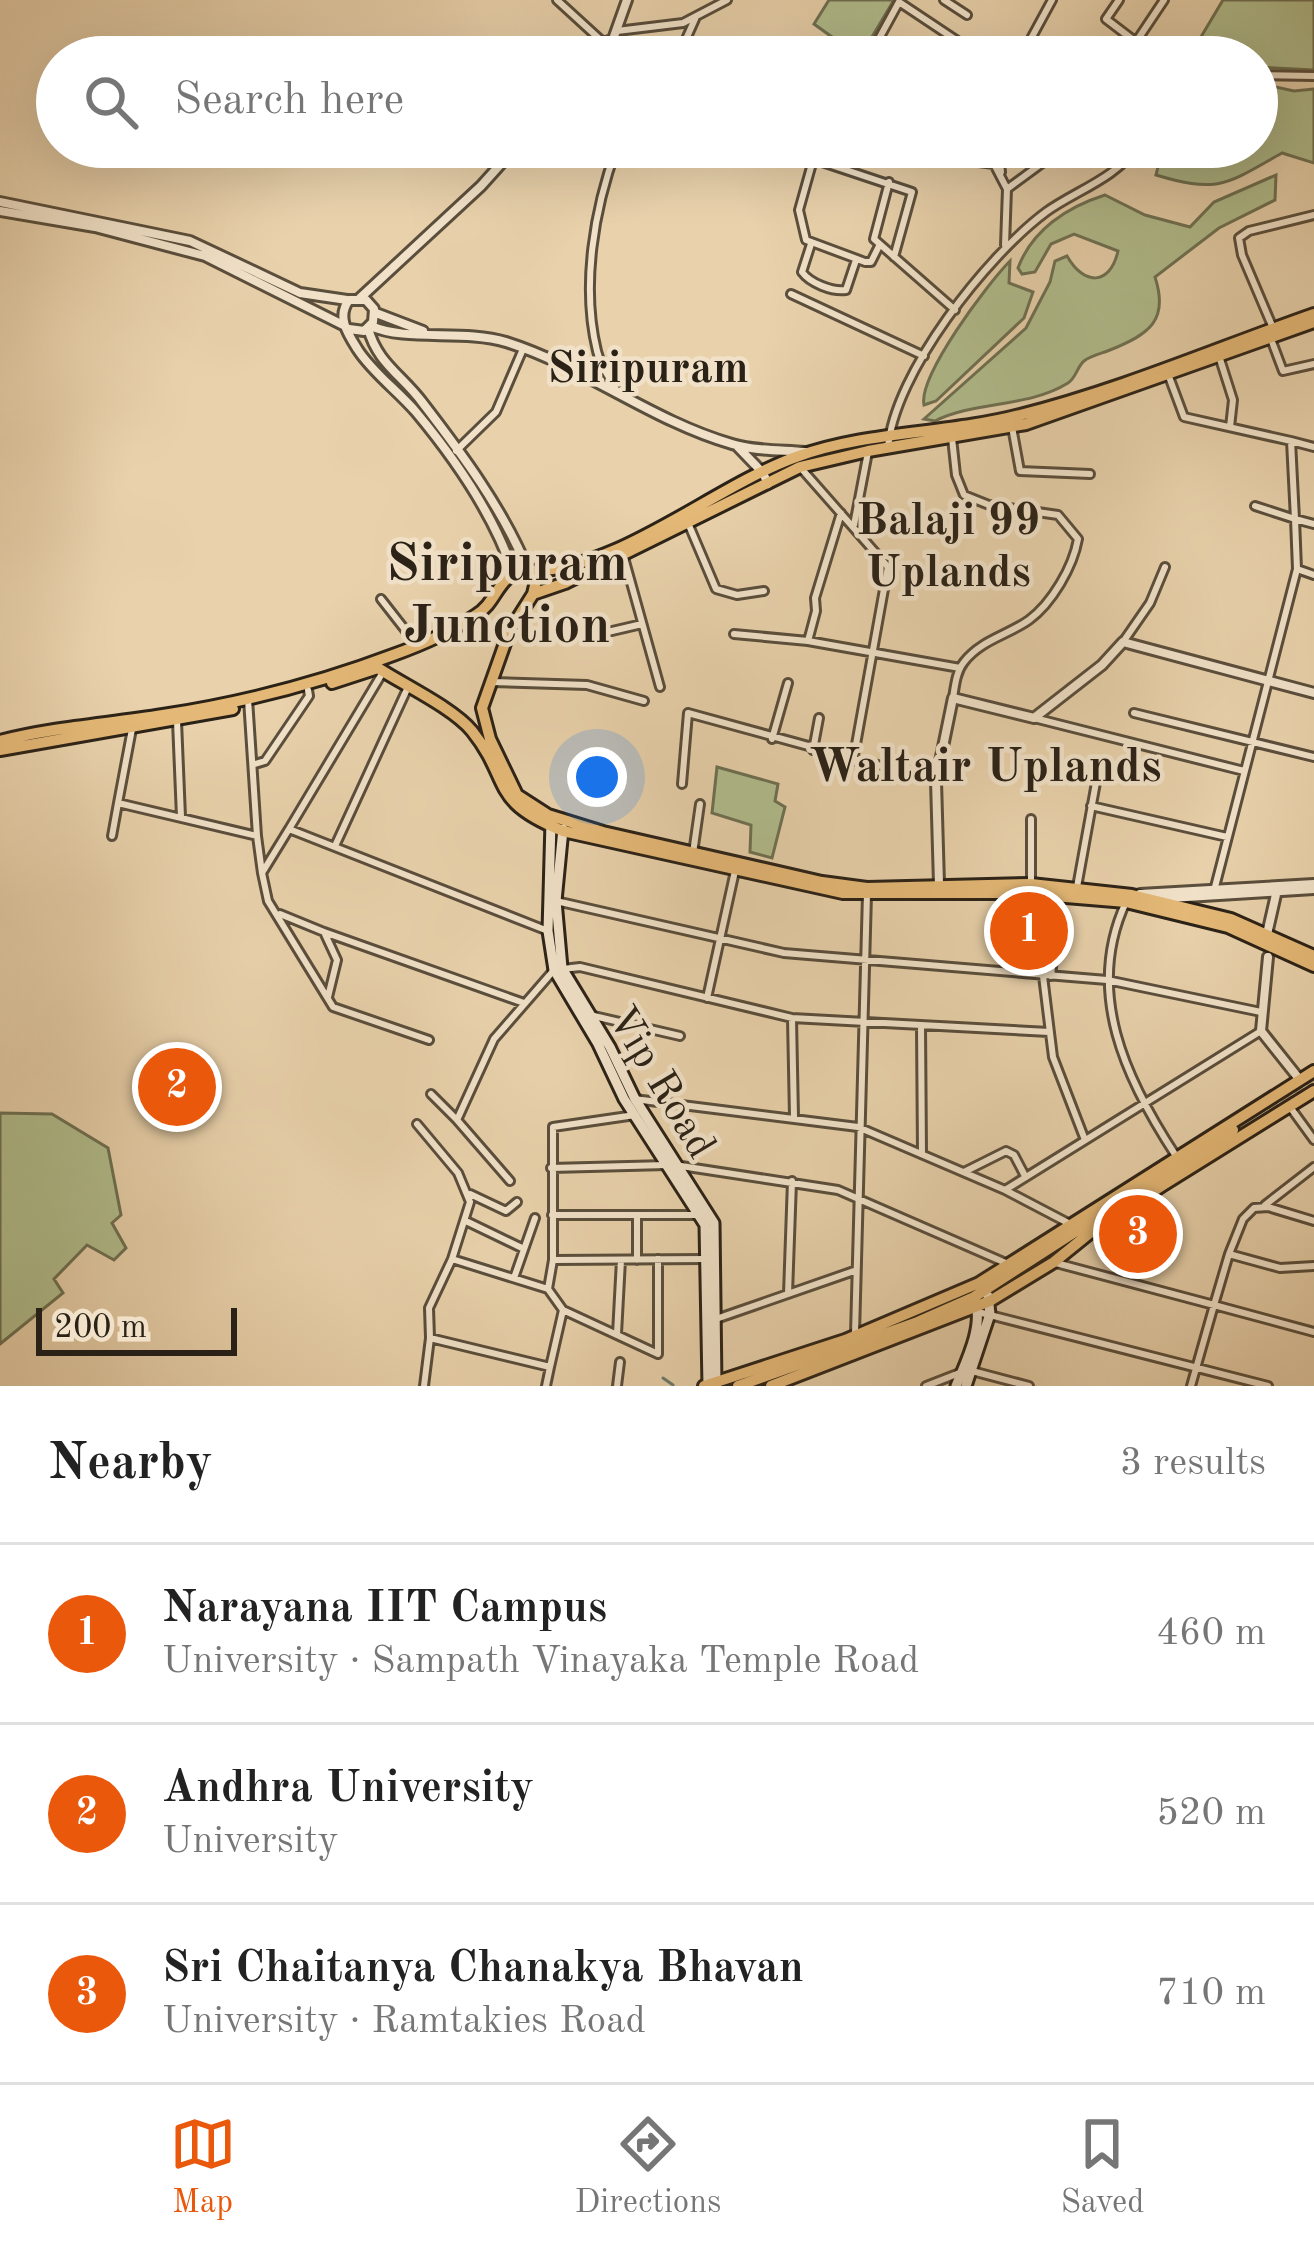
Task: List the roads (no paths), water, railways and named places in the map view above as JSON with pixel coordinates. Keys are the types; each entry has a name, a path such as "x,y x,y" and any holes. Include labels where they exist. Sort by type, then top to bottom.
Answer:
{"main road":[{"path":"533,594 765,478 889,443 1024,415 1314,318"},
{"path":"0,746 177,721 249,702 400,652 450,630 487,607 498,586 513,572 563,570 688,524 812,452 1012,427 1055,415 1166,370 1219,356 1272,333"},
{"path":"464,723 482,708 518,616 533,594 536,581 529,571"},
{"path":"400,652 392,668 404,684"},
{"path":"0,746 308,690 378,668 464,723 477,737 509,801 558,824 735,871 867,892 1154,899 1208,916 1314,970"},
{"path":"482,708 490,740 517,795 558,824 867,892 940,884 1078,887 1208,916"},
{"name":"Vip Road","path":"558,824 558,969 591,1015 634,1115 675,1166 701,1215 710,1385"},
{"name":"Vip Road","path":"558,824 548,932 558,969 629,1099 714,1223 710,1385"},
{"path":"1270,944 1314,952"},
{"path":"1270,944 1269,952 1314,970"},
{"path":"771,1386 983,1304 1054,1262 1263,1113 1314,1071"},
{"path":"710,1385 776,1366 969,1288 1176,1156 1263,1113 1290,1107 1314,1091"},
{"path":"738,1386 983,1304 1263,1113"},
{"path":"966,1386 983,1304"},
{"path":"956,1386 967,1372"}],"street":[{"path":"557,0 599,36"},
{"path":"618,36 627,0"},
{"path":"645,36 695,19 727,0"},
{"path":"944,0 967,15"},
{"path":"1032,36 1052,0"},
{"path":"1118,0 1106,19 1128,36"},
{"path":"1140,36 1164,0"},
{"path":"881,36 900,1 950,36"},
{"path":"687,36 695,19"},
{"path":"1278,75 1314,76"},
{"path":"0,206 190,241 300,293 349,300 360,298 379,283 404,253 497,168"},
{"path":"610,168 591,283 597,354 621,397"},
{"path":"812,168 799,215 804,236 811,244 856,260 871,262 879,246"},
{"path":"841,168 889,182 913,195 894,257"},
{"path":"994,168 1002,175"},
{"path":"1001,168 1007,189 1005,244"},
{"path":"1007,189 1036,168"},
{"path":"889,443 924,356 1005,244 1117,168"},
{"path":"889,182 873,230 879,246 955,310"},
{"path":"0,206 205,256 358,332 369,327 392,333 483,337 523,349 737,446 812,452"},
{"path":"1314,215 1249,231 1239,238 1283,371 1314,364"},
{"path":"811,244 802,272 834,290 846,290 856,260"},
{"path":"379,283 369,327 381,361 420,399 505,522 529,571"},
{"path":"791,294 924,356"},
{"path":"360,298 374,310 424,332"},
{"path":"349,300 342,310 357,349 419,416 494,520 513,572"},
{"path":"456,451 496,412 523,349"},
{"path":"1219,356 1233,400 1230,428"},
{"path":"1166,370 1180,414 1314,447"},
{"path":"1012,427 1020,471 1090,473"},
{"path":"940,884 936,782 960,668 984,644 1030,620 1045,604 1071,561 1078,538 1058,514 989,505 964,495 956,475 952,438"},
{"path":"1208,916 1297,569 1292,441"},
{"path":"737,446 765,478"},
{"path":"854,525 868,451"},
{"path":"800,467 888,567 853,761"},
{"path":"1255,506 1314,524"},
{"path":"808,641 815,598 841,513"},
{"path":"688,524 716,589 737,595 764,591"},
{"path":"621,550 660,687"},
{"path":"1034,718 1123,642 1144,614 1165,567"},
{"path":"1297,569 1314,575"},
{"path":"381,599 416,645"},
{"path":"582,638 642,624"},
{"path":"734,634 808,641 960,668"},
{"path":"1123,642 1314,693"},
{"path":"262,873 383,671"},
{"path":"491,682 587,685 644,701"},
{"path":"772,739 788,683"},
{"path":"335,846 404,684"},
{"path":"255,764 266,761 309,696 308,690"},
{"path":"953,698 1244,771"},
{"path":"249,702 257,836 264,891 275,912 339,1010 429,1040"},
{"path":"682,784 688,713 936,782"},
{"path":"1134,713 1314,758"},
{"path":"813,750 819,718"},
{"path":"177,721 182,817"},
{"path":"112,836 133,727"},
{"path":"1078,887 1097,777"},
{"path":"118,803 257,836"},
{"path":"693,853 700,804"},
{"path":"1091,806 1226,837"},
{"path":"1031,819 1031,884"},
{"path":"289,829 548,932"},
{"path":"707,998 735,871"},
{"path":"1176,1156 1142,1104 1119,1048 1107,980 1129,898 1314,887"},
{"path":"1154,899 1214,890 1314,887"},
{"path":"1277,890 1261,1031 1300,1080"},
{"path":"855,1334 867,892"},
{"path":"1060,895 1047,976 1049,1032 1053,1057 1085,1140"},
{"path":"556,901 784,952 1107,980 1261,1012"},
{"path":"275,912 524,1004"},
{"path":"324,932 337,962"},
{"path":"328,997 348,940"},
{"path":"457,1120 491,1044 558,969 580,967 792,1018 1049,1032"},
{"path":"591,1015 680,1036"},
{"path":"792,1018 794,1117"},
{"path":"921,1026 922,1154"},
{"path":"1005,1190 1261,1031"},
{"path":"431,1094 509,1181"},
{"path":"629,1099 858,1127 1005,1190 1070,1224"},
{"path":"1290,1107 1314,1140"},
{"path":"548,1289 553,1260 553,1126 634,1115"},
{"path":"417,1124 470,1194 506,1211 517,1202"},
{"path":"963,1172 1011,1151 1025,1176"},
{"path":"551,1168 675,1166 792,1181 858,1196 1008,1264"},
{"path":"1263,1207 1314,1167"},
{"path":"788,1294 792,1181"},
{"path":"424,1386 429,1308 466,1221 470,1194"},
{"path":"1191,1386 1243,1219 1254,1208 1263,1207 1314,1221"},
{"path":"552,1215 701,1215"},
{"path":"637,1215 637,1260"},
{"path":"514,1278 535,1218"},
{"path":"466,1221 524,1249"},
{"path":"1229,1254 1280,1268 1314,1266"},
{"path":"452,1259 548,1289 563,1310 660,1352 658,1259"},
{"path":"553,1260 705,1259"},
{"path":"617,1334 621,1260"},
{"path":"1054,1262 1314,1333"},
{"path":"715,1319 854,1271"},
{"path":"983,1304 1268,1386"},
{"path":"546,1386 563,1310"},
{"path":"430,1338 550,1367"},
{"path":"617,1386 620,1362"},
{"path":"926,1386 967,1372 1029,1386"}],"waterway":[{"path":"663,1378 673,1385"}],"tunnel":[{"path":"1268,1107 1314,1077"}],"place":[{"name":"Narayana IIT Campus","path":"1029,931"},
{"name":"Andhra University","path":"177,1087"},
{"name":"Sri Chaitanya Chanakya Bhavan","path":"1138,1234"}],"district":[{"name":"Siripuram","path":"648,370"},
{"name":"Balaji 99 Uplands","path":"948,548"},
{"name":"Siripuram Junction","path":"507,597"},
{"name":"Waltair Uplands","path":"985,768"}]}
